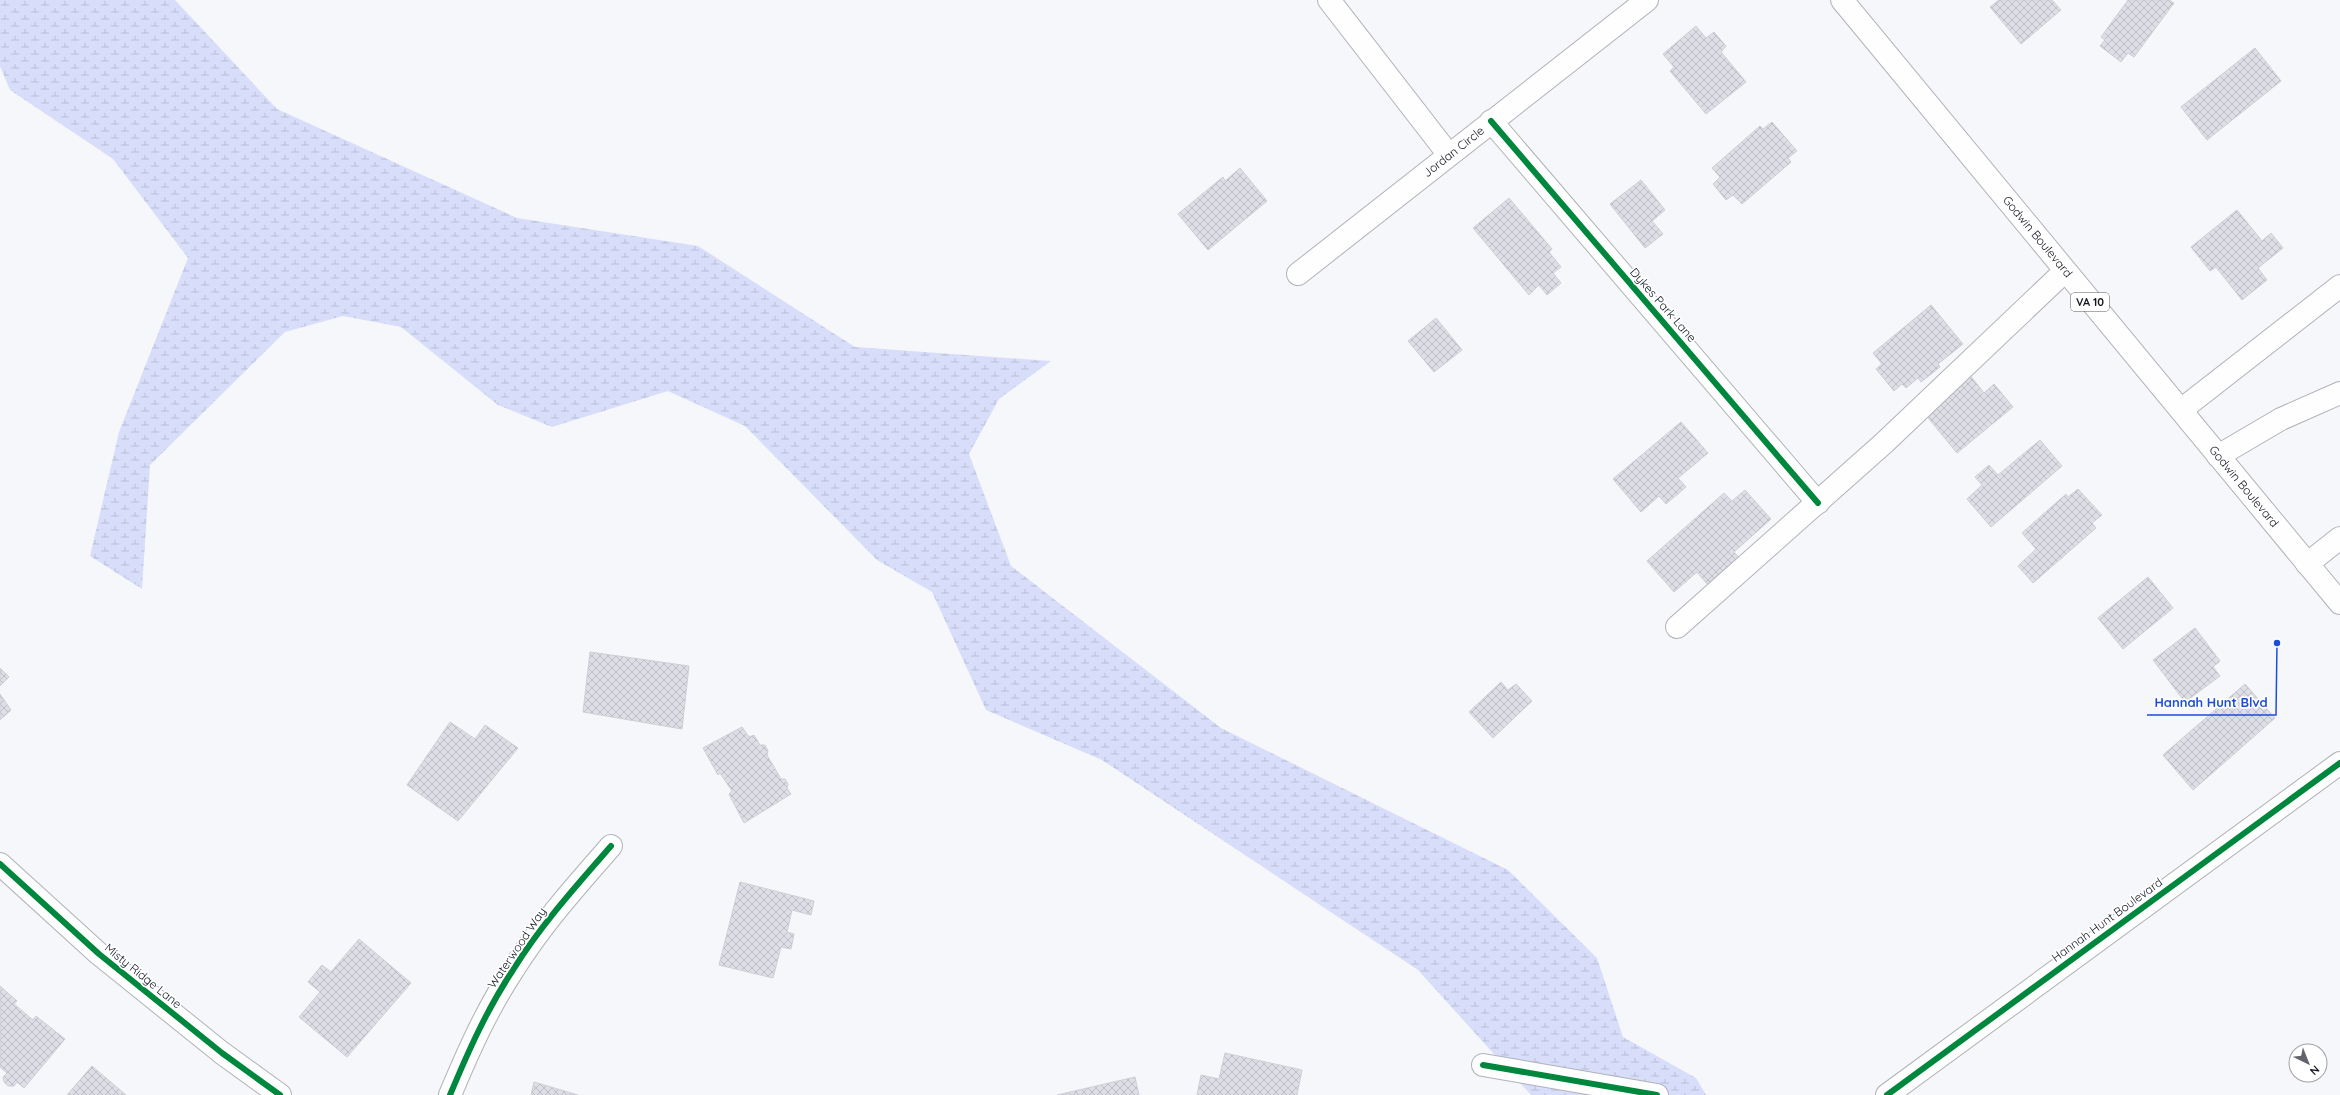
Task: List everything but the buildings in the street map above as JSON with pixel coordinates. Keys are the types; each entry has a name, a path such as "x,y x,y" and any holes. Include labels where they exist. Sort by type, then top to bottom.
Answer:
{"street":[{"path":"1329,0 1449,155"},
{"name":"Jordan Circle","path":"1298,274 1647,0"},
{"name":"Godwin Boulevard","path":"1842,0 2340,603"},
{"name":"Dykes Park Lane","path":"1491,121 1818,503"},
{"path":"1677,627 1818,503 2065,271"},
{"path":"2181,410 2340,286"},
{"path":"2218,456 2281,419 2340,393"},
{"path":"2308,564 2340,538"},
{"name":"Hannah Hunt Boulevard","path":"1887,1095 2340,762"},
{"name":"Waterwood Way","path":"450,1095 474,1040 512,970 558,906 611,846"},
{"name":"Misty Ridge Lane","path":"0,864 99,954 222,1053 280,1095"},
{"path":"1483,1065 1657,1095"}],"green space":[{"path":"0,0 175,0 277,109 517,218 698,246 855,347 1051,361 999,399 969,454 1011,566 1221,728 1508,870 1597,958 1623,1037 1696,1078 1706,1095 1531,1095 1418,970 1102,760 986,710 932,592 877,560 745,426 668,391 552,427 498,405 401,327 343,316 285,332 150,465 142,589 90,556 119,432 188,258 113,159 10,90 0,66"}],"cycle path":[{"path":"1491,121 1818,503"},
{"path":"1887,1095 2340,763"},
{"path":"450,1095 486,1015 513,970 535,937 611,846"},
{"path":"0,864 99,954 222,1053 280,1095"},
{"path":"1483,1065 1657,1095"}],"place":[{"name":"Hannah Hunt Blvd","path":"2277,643"}]}
